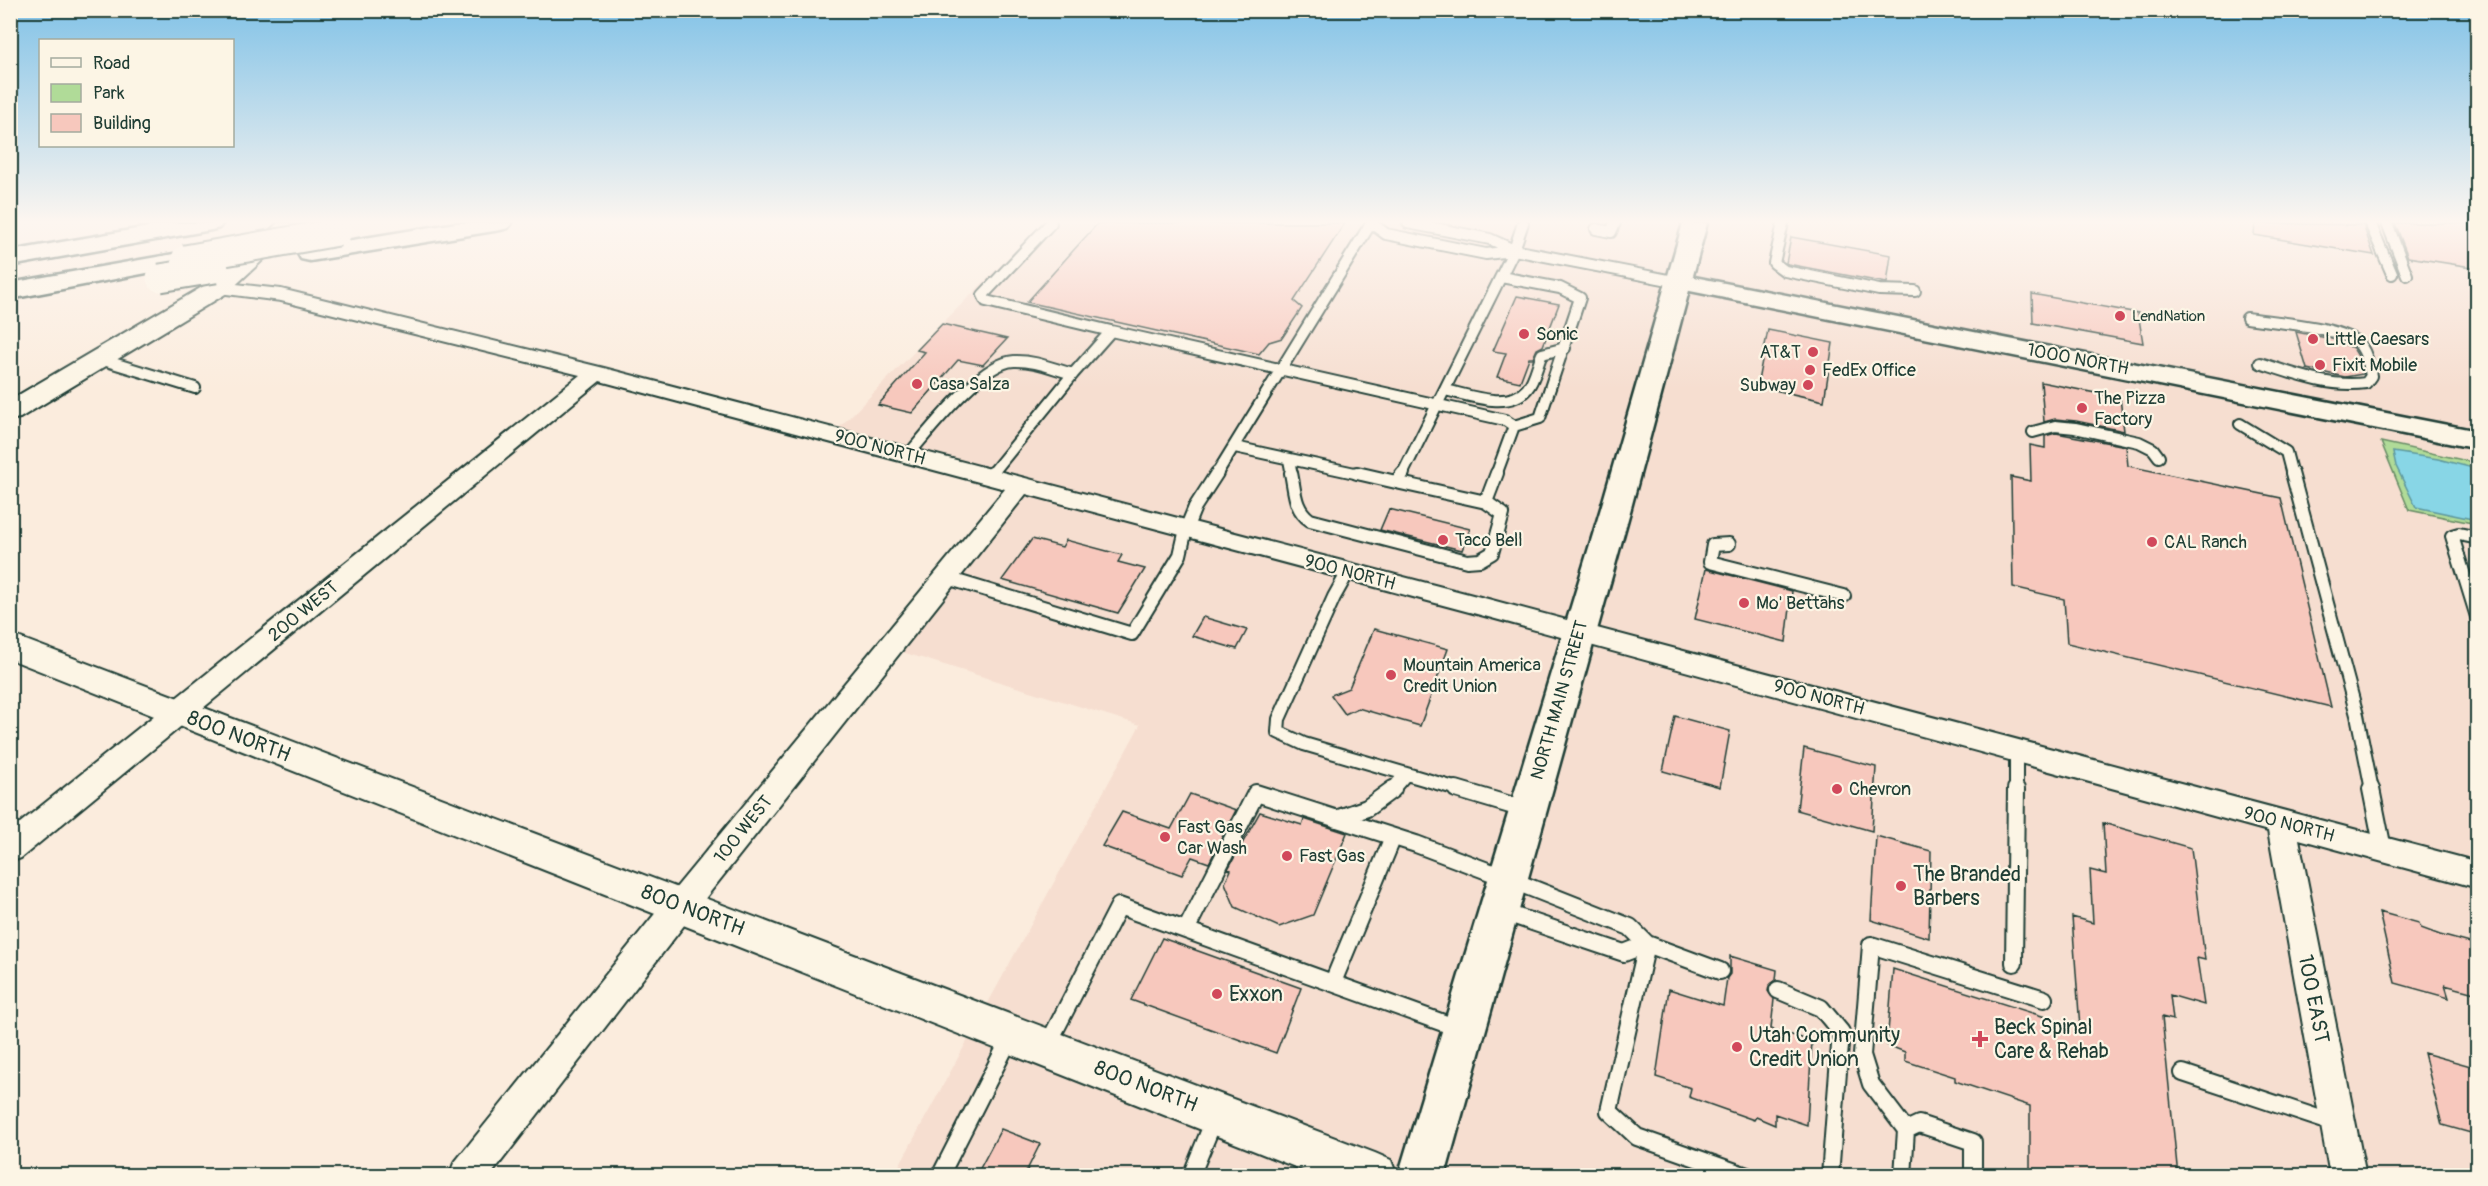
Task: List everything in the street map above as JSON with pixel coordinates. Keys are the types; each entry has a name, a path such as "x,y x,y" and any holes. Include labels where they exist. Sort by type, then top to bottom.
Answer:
{"main road":[{"path":"10,291 79,278"},
{"path":"10,299 158,278"},
{"name":"NORTH MAIN STREET","path":"1420,1176 1680,278"},
{"name":"1000 NORTH","path":"1679,282 2478,440"}],"street":[{"path":"10,412 218,288 229,278"},
{"name":"900 NORTH","path":"218,288 281,295 596,373 1579,632 2478,875"},
{"name":"200 WEST","path":"10,849 596,373"},
{"name":"100 WEST","path":"467,1176 681,905 1022,484"},
{"name":"800 NORTH","path":"10,646 177,713 681,905 1375,1176"},
{"name":"100 EAST","path":"2281,822 2348,1176"}],"lane":[{"path":"999,278 983,295 986,301 1279,371 1505,420 1514,426"},
{"path":"947,578 1132,634 1180,555 1186,529 1195,507 1235,447 1337,278"},
{"path":"1395,482 1403,474 1500,278"},
{"path":"1508,278 1560,288 1580,298 1540,418 1514,426"},
{"path":"1660,278 1679,282"},
{"path":"1821,278 1879,290 1915,291"},
{"path":"2247,318 2343,335 2359,344 2370,368 2371,376 2366,383 2352,385 2300,376 2260,363"},
{"path":"990,476 1111,331"},
{"path":"1445,390 1485,398 1504,400 1518,398 1528,388 1542,354 1565,348"},
{"path":"100,359 195,388"},
{"path":"908,455 971,387 1004,362 1028,363 1073,374"},
{"path":"2240,424 2286,452 2357,715 2383,849"},
{"path":"1486,502 1514,426"},
{"path":"2033,432 2055,426 2075,428 2139,442 2153,448 2159,457"},
{"path":"1235,447 1486,502 1503,514 1492,553 1480,560 1467,561 1310,520 1301,514 1297,505 1289,460"},
{"path":"2478,538 2459,534 2452,536 2478,620"},
{"path":"1729,544 1713,545 1710,562 1844,596"},
{"path":"1348,572 1334,597 1279,719 1278,732 1304,744 1527,810"},
{"path":"2014,963 2016,750"},
{"path":"1336,819 1378,802 1392,793 1405,775"},
{"path":"1186,930 1256,793 1393,837 1624,954 1647,944"},
{"path":"1333,982 1393,837"},
{"path":"1502,894 1630,927 1647,944 1720,970"},
{"path":"940,1176 1119,906 1463,1030"},
{"path":"1647,944 1609,1111 1637,1137 1747,1176"},
{"path":"1903,1176 1906,1130 1871,1084 1862,1054 1871,945 2044,999"},
{"path":"1778,990 1821,1008 1841,1032 1830,1176"},
{"path":"2183,1074 2338,1125"},
{"path":"1191,1176 1217,1113"},
{"path":"1906,1130 1919,1124 1972,1142 1973,1176"}],"shaded area":[{"path":"987,278 2477,278 2477,1175 894,1175 1140,725 889,648 1022,485 832,435"}],"green space":[{"path":"2381,442 2477,463 2477,524 2409,510"}],"water":[{"path":"2393,452 2438,459 2477,469 2477,520 2416,507 2396,466"}],"building":[{"path":"1048,278 1309,278 1294,301 1302,308 1282,338 1269,342 1259,354 1027,302"},
{"path":"1863,278 1888,278 1887,283"},
{"path":"2032,294 2138,313 2143,343 2033,323"},
{"name":"Sonic","path":"1517,296 1559,304 1543,346 1537,349 1533,358 1529,358 1520,382 1497,377 1506,353 1493,351"},
{"path":"942,324 1007,339 983,365 958,360 912,413 878,405 925,352 917,350"},
{"path":"1768,330 1833,343 1824,401 1757,386"},
{"path":"2296,332 2332,339 2353,348 2363,374 2345,377 2307,369"},
{"name":"The Pizza Factory","path":"2041,382 2120,398 2124,431 2076,421 2055,419 2044,422"},
{"name":"CAL Ranch","path":"2056,433 2126,446 2128,466 2281,498 2331,707 2067,643 2064,599 2013,587 2011,477 2031,481 2030,445 2045,448 2045,436"},
{"name":"Taco Bell","path":"1389,509 1470,529 1462,550 1380,530"},
{"path":"1032,539 1062,547 1066,540 1122,555 1118,562 1145,569 1118,613 1002,580"},
{"name":"Mo' Bettahs","path":"1706,569 1792,591 1786,642 1695,619"},
{"path":"1203,617 1247,630 1237,649 1192,636"},
{"path":"1374,629 1448,649 1420,726 1358,708 1345,714 1331,695 1349,688"},
{"path":"1675,716 1730,731 1720,787 1663,771"},
{"name":"Chevron","path":"1804,748 1876,767 1872,831 1797,810"},
{"name":"Fast Gas Car Wash","path":"1190,794 1236,810 1209,863 1192,857 1182,875 1102,846 1122,812 1171,829"},
{"name":"Fast Gas","path":"1260,812 1302,825 1304,819 1347,833 1313,915 1279,927 1235,907 1225,883 1231,870 1228,869"},
{"path":"2103,823 2191,848 2205,960 2197,958 2204,1005 2170,995 2173,1020 2162,1017 2178,1176 2030,1176 2030,1106 1955,1081 1955,1077 1905,1061 1905,1052 1887,1045 1893,969 2080,1028 2072,917 2093,923 2090,870 2106,874"},
{"name":"The Branded Barbers","path":"1876,836 1931,851 1929,938 1871,920"},
{"path":"2379,912 2419,923 2421,928 2440,935 2478,945 2478,994 2445,985 2449,998 2395,983"},
{"name":"Exxon","path":"1162,938 1301,988 1276,1053 1131,1000"},
{"path":"1730,956 1777,970 1776,980 1769,986 1768,991 1774,999 1771,1029 1812,1041 1807,1125 1775,1114 1775,1125 1756,1117 1754,1120 1689,1097 1691,1088 1656,1077 1669,989 1723,1006 1727,978 1730,974"},
{"path":"2424,1053 2478,1068 2478,1135 2442,1125"},
{"path":"1001,1129 1040,1144 1024,1176 976,1176"}],"place":[{"name":"LendNation","path":"2120,316"},
{"name":"Sonic","path":"1524,334"},
{"name":"Little Caesars","path":"2313,339"},
{"name":"AT&T","path":"1813,352"},
{"name":"Fixit Mobile","path":"2320,365"},
{"name":"FedEx Office","path":"1810,370"},
{"name":"Casa Salza","path":"917,384"},
{"name":"Subway","path":"1808,385"},
{"name":"The Pizza Factory","path":"2082,408"},
{"name":"Taco Bell","path":"1443,540"},
{"name":"CAL Ranch","path":"2152,542"},
{"name":"Mo' Bettahs","path":"1744,603"},
{"name":"Mountain America Credit Union","path":"1391,675"},
{"name":"Chevron","path":"1837,789"},
{"name":"Fast Gas Car Wash","path":"1165,837"},
{"name":"Fast Gas","path":"1287,856"},
{"name":"The Branded Barbers","path":"1901,886"},
{"name":"Exxon","path":"1217,994"},
{"name":"Beck Spinal Care & Rehab","path":"1980,1039"},
{"name":"Utah Community Credit Union","path":"1737,1047"}]}
